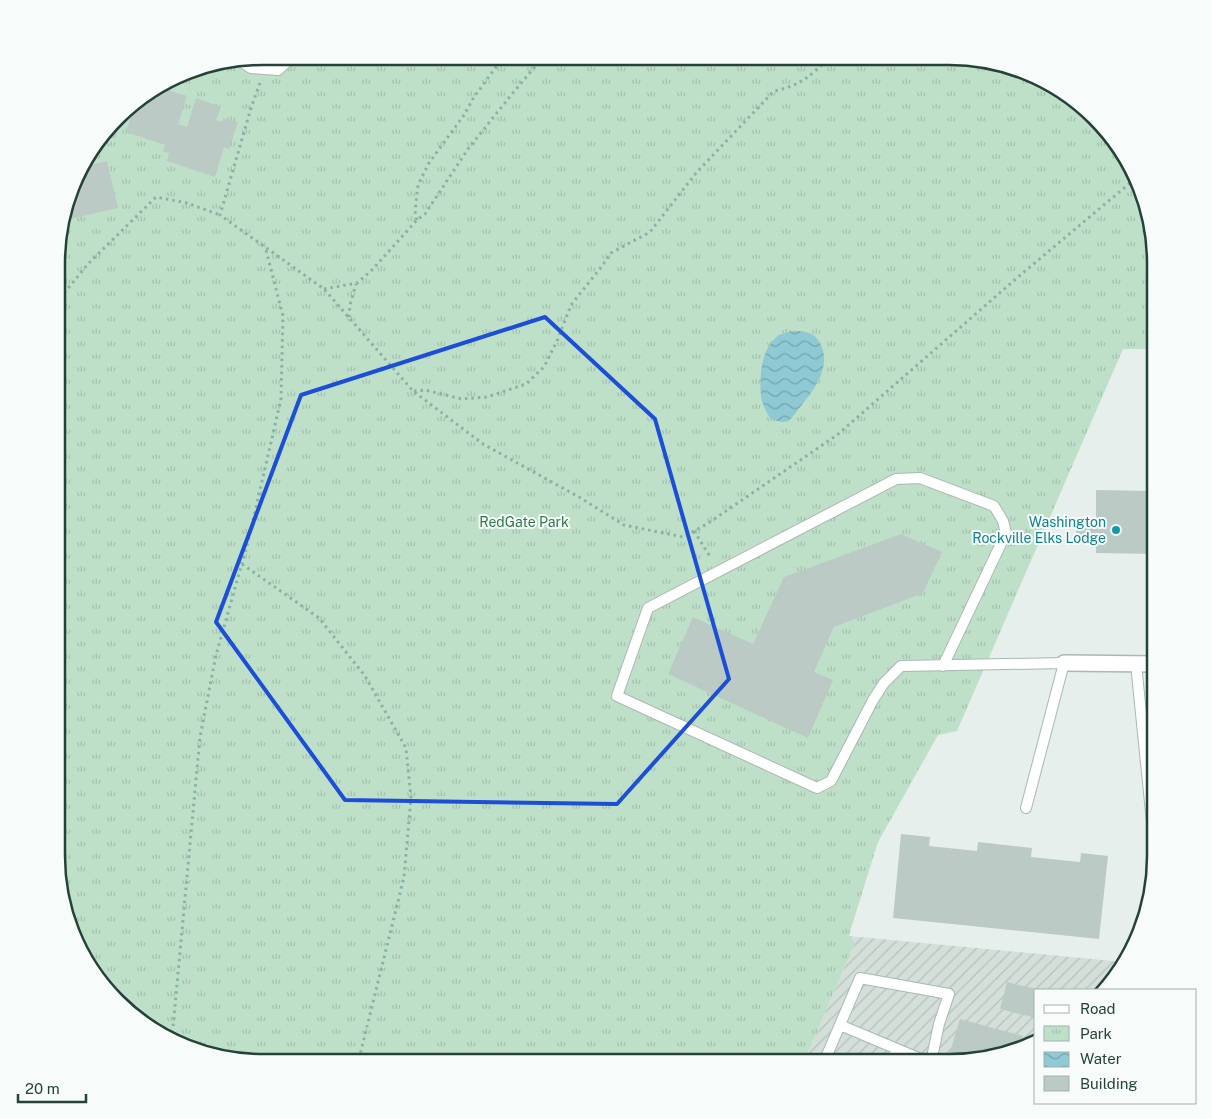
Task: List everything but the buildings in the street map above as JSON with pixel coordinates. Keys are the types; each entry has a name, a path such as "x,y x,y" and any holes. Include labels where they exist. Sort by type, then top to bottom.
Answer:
{"street":[{"path":"1064,663 1147,664"}],"lane":[{"path":"248,65 252,68 278,70 283,65"},
{"path":"943,666 1006,533 1004,521 994,506 920,478 896,479 648,608 617,696 817,788 831,781 872,700 884,683 901,666 943,666 1064,663 1026,808"},
{"path":"1136,664 1147,772"},
{"path":"827,1054 860,978 949,994 931,1054"},
{"path":"840,1025 909,1054"},
{"path":"895,1054 897,1049"}],"path":[{"path":"418,220 415,211 418,185 429,163 497,65"},
{"path":"324,289 356,283 371,271 425,214 480,134 537,65"},
{"path":"413,391 425,390 462,399 479,398 505,392 526,384 544,367 557,341 571,304 611,253 650,232 696,173 774,91 789,88 803,82 821,65"},
{"path":"220,216 250,108 266,69"},
{"path":"65,292 88,264 156,197 187,204 220,216 324,289 413,391 483,444 624,524 683,537 837,435 1018,277 1130,183"},
{"path":"171,1031 173,1027 200,737 216,655 242,564 281,398 283,316 265,246"},
{"path":"349,317 356,283"},
{"path":"694,531 719,571"},
{"path":"242,564 319,618 365,676 406,748 411,798 404,877 360,1054"}],"highlighted area":[{"path":"545,317 655,419 729,679 617,804 345,800 216,622 301,395"}],"shaded area":[{"path":"849,936 1117,961 1096,989 1034,989 1034,1035 1013,1044 962,1054 807,1054 855,943"}],"green space":[{"name":"RedGate Park","path":"250,65 962,65 1013,75 1037,85 1070,106 1098,132 1114,153 1127,175 1137,199 1143,224 1147,250 1147,349 1123,349 957,731 938,735 878,842 849,935 855,943 807,1054 250,1054 199,1044 175,1034 142,1013 114,987 98,966 85,944 75,920 65,869 65,250 75,199 85,175 106,142 132,114 153,98 175,85 199,75"}],"water":[{"path":"794,331 809,333 818,339 823,351 823,368 816,384 790,420 781,422 770,418 763,405 760,388 762,363 773,340 781,334"}],"place":[{"name":"Washington Rockville Elks Lodge","path":"1116,530"}]}
